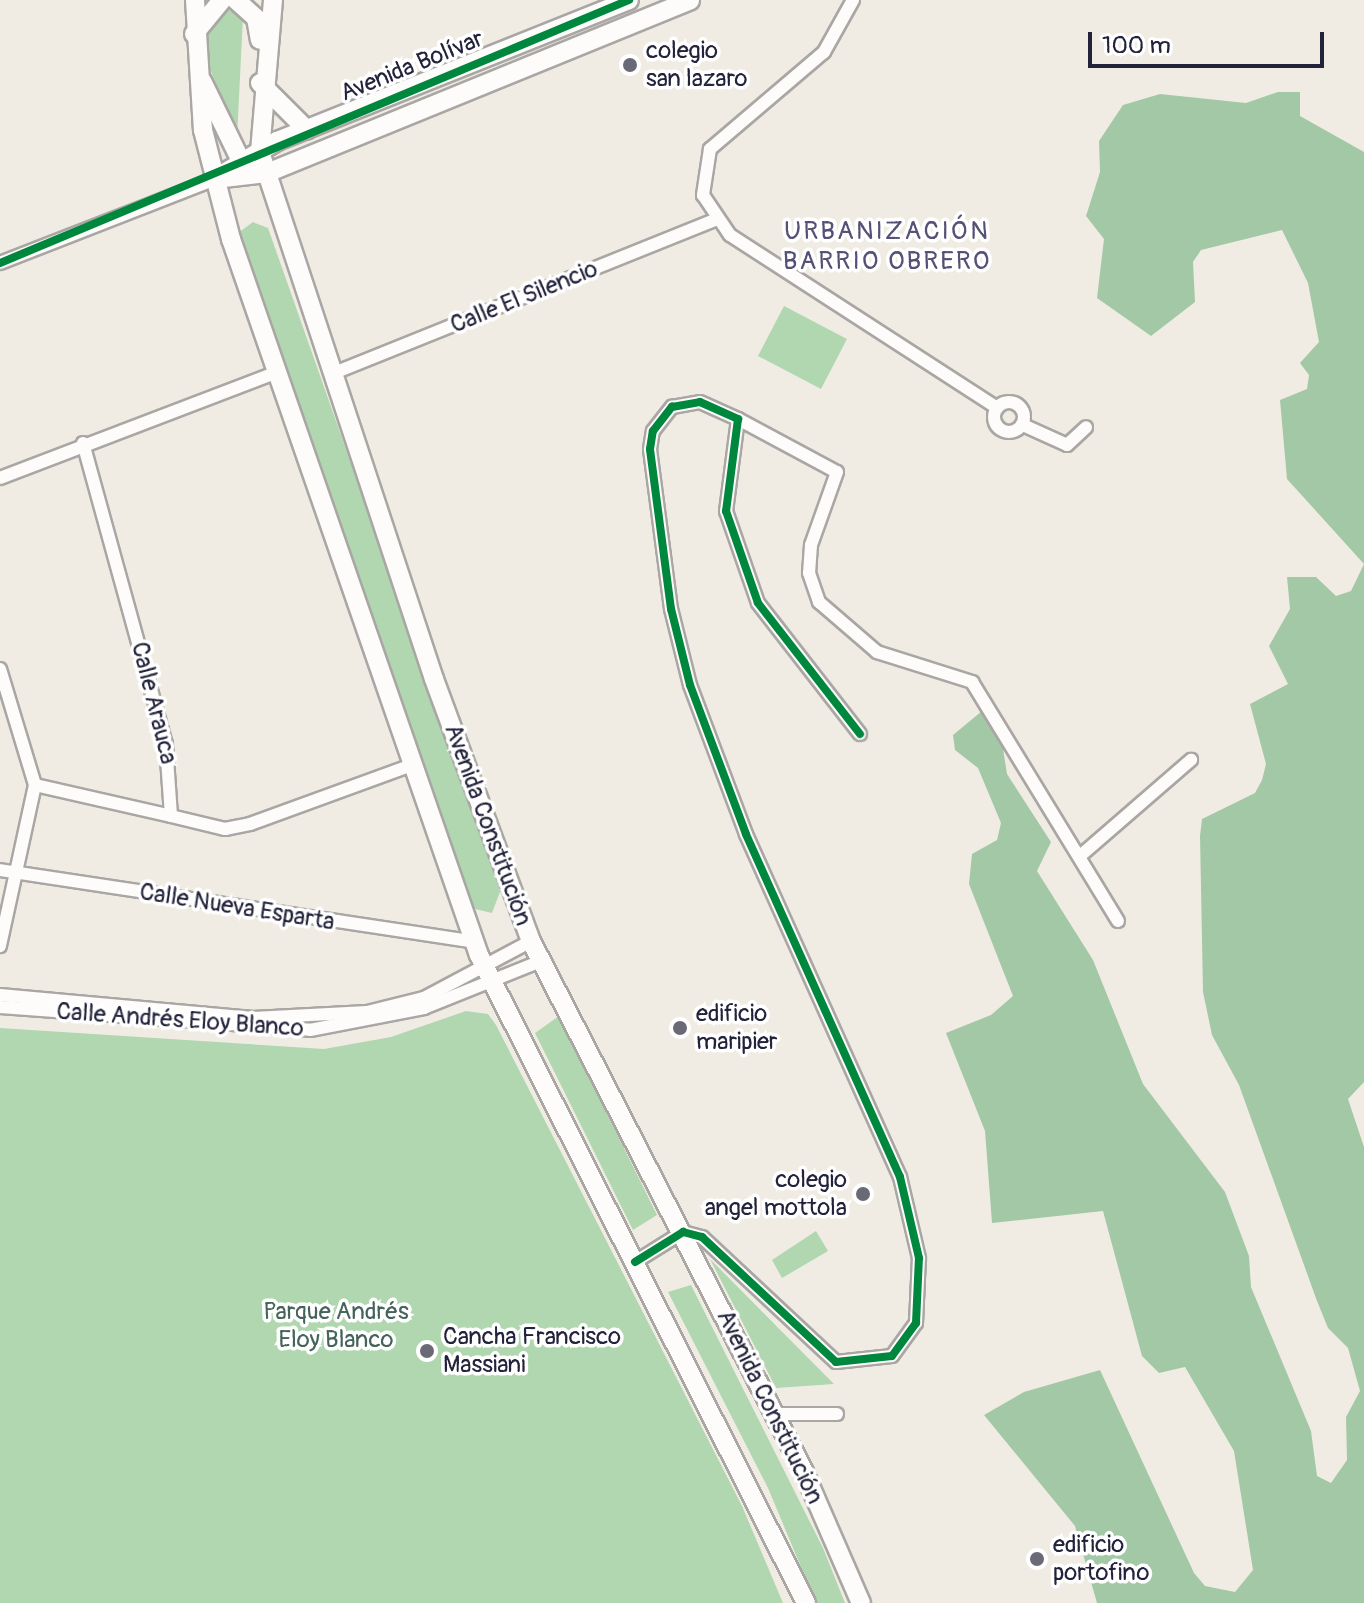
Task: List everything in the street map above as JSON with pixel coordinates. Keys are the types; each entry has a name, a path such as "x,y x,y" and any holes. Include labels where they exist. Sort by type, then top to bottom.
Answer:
{"main road":[{"path":"195,0 192,36 194,65 215,179 409,766 474,942 806,1603"},
{"path":"192,36 222,0"},
{"path":"236,0 256,18 261,76 307,130"},
{"name":"Avenida Constitución","path":"273,0 261,76 260,152 434,679 531,941 775,1414 861,1603"},
{"name":"Avenida Bolívar","path":"215,179 260,152 307,130 629,0"},
{"name":"Avenida Bolívar","path":"215,179 267,173 690,0"},
{"path":"194,65 242,163"}],"street":[{"path":"853,0 824,52 710,149 703,195 714,220 997,408 1017,404 1023,425"},
{"path":"0,263 215,179"},
{"name":"Calle El Silencio","path":"334,373 714,220"},
{"path":"0,478 83,443 277,372"},
{"path":"635,1262 683,1232 729,1258 836,1362 892,1356 916,1323 919,1258 900,1177 746,834 690,685 671,609 653,431 685,400 738,419 837,472 811,545 809,573 836,624 877,652 972,682 1118,921"},
{"path":"997,408 1001,430 1023,425 1067,445 1086,427"},
{"path":"738,419 726,511 758,603 860,734"},
{"name":"Calle Arauca","path":"83,443 166,744 171,816"},
{"path":"0,669 35,785 0,946"},
{"path":"1080,856 1191,760"},
{"path":"35,785 225,829 250,824 409,766"},
{"name":"Calle Nueva Esparta","path":"0,870 474,942"},
{"name":"Calle Andrés Eloy Blanco","path":"488,975 531,941"},
{"name":"Calle Andrés Eloy Blanco","path":"0,1007 253,1018 367,1012 424,998 488,975 541,961"},
{"name":"Calle Andrés Eloy Blanco","path":"0,995 164,1016"},
{"path":"775,1414 837,1414"}],"green space":[{"path":"226,9 243,16 237,138 205,56 206,26"},
{"path":"1278,92 1300,92 1300,116 1364,152 1364,564 1287,479 1280,400 1307,389 1309,375 1300,363 1319,342 1308,283 1282,230 1201,250 1193,262 1195,302 1151,336 1097,298 1104,239 1086,216 1100,172 1099,141 1123,105 1160,94 1246,103"},
{"path":"253,222 268,228 501,889 492,913 471,908 234,236"},
{"path":"784,306 847,339 821,389 758,356"},
{"path":"1364,564 1364,1082 1348,1099 1364,1147 1364,1603 1097,1603 1075,1526 984,1415 1024,1392 1100,1370 1194,1573 1205,1586 1235,1592 1253,1570 1234,1451 1185,1367 1159,1373 1142,1356 1103,1211 992,1223 985,1131 946,1033 991,1015 1013,996 969,884 972,854 997,840 1001,823 978,768 955,750 953,735 982,711 1001,736 1007,774 1051,842 1037,871 1093,960 1143,1084 1225,1192 1249,1256 1251,1287 1311,1431 1317,1476 1331,1483 1347,1460 1346,1417 1360,1391 1348,1348 1328,1328 1317,1301 1239,1085 1212,1035 1203,992 1200,836 1202,819 1255,793 1262,780 1266,764 1250,704 1288,684 1269,646 1290,609 1287,577 1316,577 1336,596 1351,591"},
{"name":"Parque Andrés Eloy Blanco","path":"466,1011 488,1014 496,1025 742,1506 783,1603 0,1603 0,1028 324,1049 391,1037"},
{"path":"559,1016 657,1215 633,1230 535,1033"},
{"path":"816,1231 828,1251 782,1278 772,1260"},
{"path":"710,1259 834,1384 776,1388"},
{"path":"691,1285 823,1548 845,1603 816,1603 768,1488 668,1292"}],"cycle path":[{"path":"0,263 629,0"},
{"path":"635,1262 683,1232 702,1237 836,1362 892,1356 916,1323 919,1258 900,1177 746,834 690,685 671,609 650,449 653,431 672,407 700,402 738,419 726,511 758,603 860,734"}],"place":[{"name":"colegio san lazaro","path":"630,65"},
{"name":"edificio maripier","path":"680,1028"},
{"name":"colegio angel mottola","path":"863,1194"},
{"name":"Cancha Francisco Massiani","path":"427,1351"},
{"name":"edificio portofino","path":"1037,1559"}],"district":[{"name":"URBANIZACIÓN BARRIO OBRERO","path":"887,247"}]}
